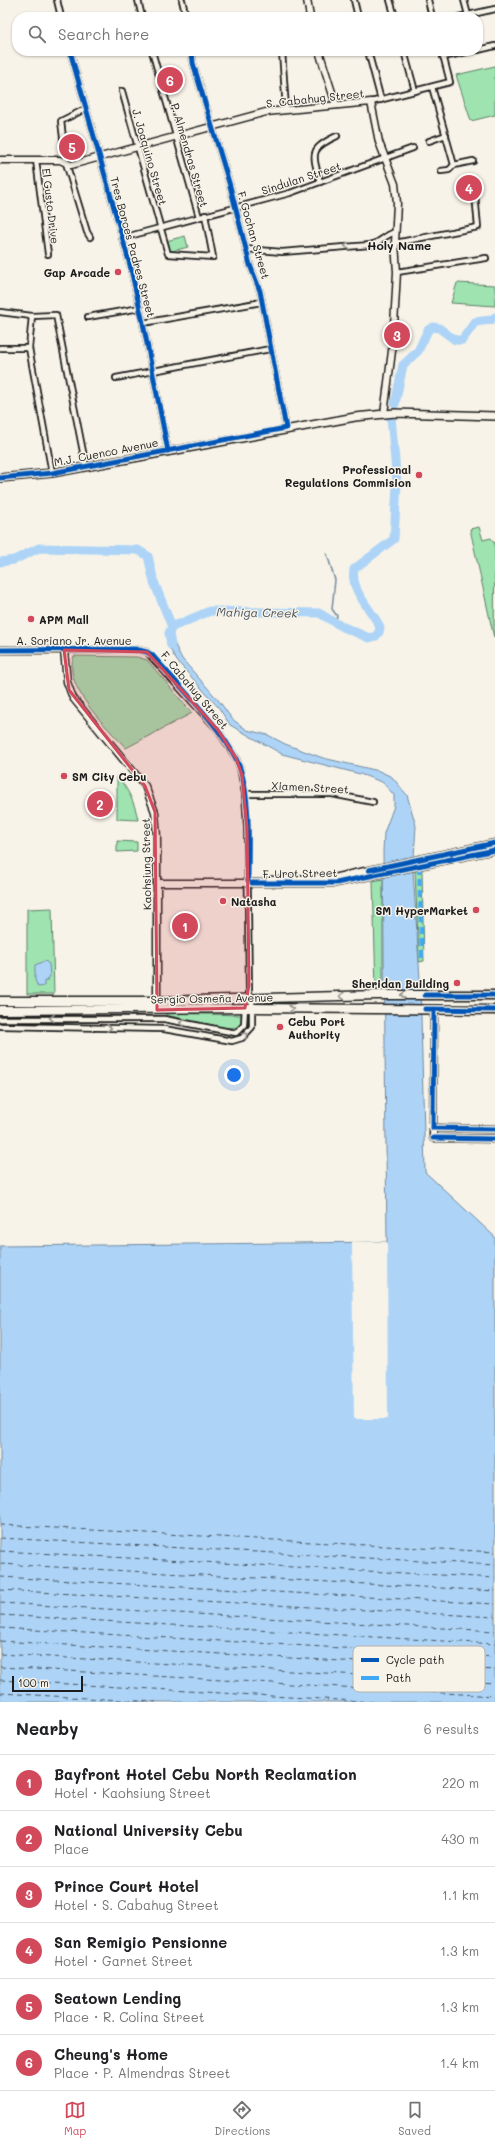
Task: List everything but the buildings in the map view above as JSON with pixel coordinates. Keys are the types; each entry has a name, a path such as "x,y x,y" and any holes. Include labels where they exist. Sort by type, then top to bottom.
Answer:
{"highway":[{"name":"Sergio Osmeña Avenue","path":"0,1010 157,1010 249,1002 382,995 495,995"},
{"name":"Sergio Osmeña Avenue","path":"0,1001 249,1002 382,1009 495,1010"}],"main road":[{"name":"M.J. Cuenco Avenue","path":"0,480 86,467 286,428 389,413 495,416"}],"street":[{"path":"57,0 60,12"},
{"path":"138,0 141,12"},
{"path":"182,0 185,12"},
{"path":"307,0 309,12"},
{"path":"354,0 357,12"},
{"path":"390,0 394,12"},
{"path":"428,0 431,12"},
{"path":"464,0 467,12"},
{"path":"482,12 495,9"},
{"path":"483,49 495,46"},
{"name":"Tres Borces Padres Street","path":"71,56 144,323 168,451"},
{"name":"P. Almendras Street","path":"153,56 174,135 199,217"},
{"name":"F. Gochan Street","path":"192,56 193,63 236,207 246,249 262,302 286,428"},
{"path":"282,56 286,109"},
{"path":"321,56 336,105"},
{"path":"369,56 381,100"},
{"path":"406,56 416,91"},
{"path":"371,102 450,82 443,57 448,56"},
{"path":"432,87 454,165"},
{"name":"J. Joaquino Street","path":"122,91 168,254 211,258 213,256 205,215"},
{"name":"S. Cabahug Street","path":"0,160 60,160 71,165 212,125 286,109 371,102 379,142 395,184 395,243 398,272 389,413"},
{"path":"86,109 61,120 66,163 87,232 90,237"},
{"path":"429,141 446,135"},
{"path":"320,182 315,160 316,149 319,145 338,136"},
{"name":"Sindulan Street","path":"122,238 290,193 414,148"},
{"name":"El Gusto Drive","path":"36,160 48,254"},
{"path":"441,171 449,170 454,165 473,161"},
{"path":"395,243 478,227 474,184"},
{"path":"246,249 282,252 370,245 379,243 390,234 396,232"},
{"path":"398,272 486,258"},
{"path":"144,323 262,302"},
{"path":"88,317 140,308"},
{"path":"0,312 32,316 56,315 86,467"},
{"path":"32,316 29,348 52,473"},
{"path":"0,348 29,348"},
{"path":"116,378 270,349"},
{"name":"A. Soriano Jr. Avenue","path":"0,650 135,649 147,652"},
{"name":"Kaohsiung Street","path":"64,650 67,682 74,698 145,786 152,800 157,836 157,1010"},
{"name":"F. Cabahug Street","path":"147,652 218,730 236,758 242,775 245,794 248,883 249,1002"},
{"name":"Xiamen Street","path":"245,794 332,794 373,802"},
{"name":"F. Urot Street","path":"328,880 495,843"},
{"name":"F. Urot Street","path":"157,883 248,883 328,880 380,874 495,850"},
{"path":"0,1019 164,1019 236,1033 244,1025 249,1002"},
{"path":"0,1026 164,1029 232,1041 242,1038 248,1034 252,1027 249,1002"},
{"path":"434,1009 433,1138 495,1139"},
{"path":"433,1128 495,1129"}],"highlighted area":[{"path":"64,650 147,652 218,730 236,758 242,775 247,827 249,985 245,1008 157,1010 155,812 145,786 69,690"}],"green space":[{"path":"495,66 495,115 471,121 456,75"},
{"path":"185,236 188,247 169,252 166,241"},
{"path":"457,283 495,285 495,306 451,303"},
{"path":"479,527 483,540 491,538 494,543 495,542 494,638 470,529"},
{"path":"74,656 137,657 147,660 192,713 126,748 98,718 80,693 74,680 72,668"},
{"path":"117,776 130,796 138,820 117,819"},
{"path":"117,841 137,842 137,851 117,852"},
{"path":"422,870 424,961 419,962 415,871"},
{"path":"383,879 383,989 376,989 373,881"},
{"path":"52,908 54,994 27,994 27,909"},
{"path":"166,1013 242,1015 242,1023 240,1027 226,1028 166,1015"}],"water":[{"path":"169,633 182,659 219,701 232,719 247,730 268,735 285,744 323,758 379,771 392,777 407,795 416,826 413,872 420,979 425,1172 495,1237 495,1702 0,1702 0,1246 387,1242 383,851 384,833 394,806 394,795 382,782 360,774 282,754 230,725 219,708 177,661 167,644"},
{"path":"45,961 49,964 50,976 47,981 44,981 44,986 38,987 35,980 35,965"}],"pier":[{"path":"352,1242 387,1242 388,1419 354,1419"}],"waterway":[{"name":"Mahiga Creek","path":"395,404 403,365 418,351 428,330 433,327 439,328 455,340 462,340 475,322 491,320 495,317"},
{"name":"Mahiga Creek","path":"171,645 169,633 172,627 210,611 319,613 341,626 369,638 376,636 380,627 358,592 355,585 354,569 394,539 397,483 391,417"},
{"path":"0,562 14,560 39,548 138,550 148,556 154,582 172,627"},
{"path":"327,554 335,580 332,609 337,616 335,623"}],"ferry route":[{"path":"0,1525 495,1552"},
{"path":"0,1538 495,1565"},
{"path":"0,1551 495,1578"},
{"path":"0,1564 495,1591"},
{"path":"0,1577 495,1604"},
{"path":"0,1590 495,1617"},
{"path":"0,1603 495,1631"},
{"path":"0,1615 495,1644"},
{"path":"0,1628 353,1649"},
{"path":"0,1641 353,1662"},
{"path":"0,1654 353,1675"},
{"path":"485,1656 495,1657"},
{"path":"0,1667 353,1688"},
{"path":"485,1669 495,1670"},
{"path":"0,1680 374,1702"},
{"path":"485,1682 495,1683"},
{"path":"427,1692 495,1696"},
{"path":"0,1693 156,1702"}],"marked path":[{"path":"419,866 422,961"}],"cycle path":[{"path":"71,56 130,265 168,451"},
{"path":"0,478 52,473 286,428 260,291 250,265 230,186 193,63 192,56"},
{"path":"0,650 135,649 152,655 213,724 234,754 240,768 246,794 248,880"},
{"path":"369,870 495,843"},
{"path":"252,883 336,883 495,850"},
{"path":"425,995 495,995"},
{"path":"425,1009 495,1010"},
{"path":"434,1009 433,1128 495,1129"},
{"path":"433,1138 495,1139"}],"place":[{"name":"Cheung's Home","path":"170,80"},
{"name":"Seatown Lending","path":"72,147"},
{"name":"San Remigio Pensionne","path":"469,188"},
{"name":"Gap Arcade","path":"118,272"},
{"name":"Prince Court Hotel","path":"397,335"},
{"name":"Professional Regulations Commision","path":"419,475"},
{"name":"APM Mall","path":"31,619"},
{"name":"SM City Cebu","path":"64,776"},
{"name":"National University Cebu","path":"100,804"},
{"name":"Natasha","path":"223,901"},
{"name":"SM HyperMarket","path":"476,910"},
{"name":"Bayfront Hotel Cebu North Reclamation","path":"185,926"},
{"name":"Sheridan Building","path":"457,983"},
{"name":"Cebu Port Authority","path":"280,1027"}],"district":[{"name":"Holy Name","path":"399,245"}]}
